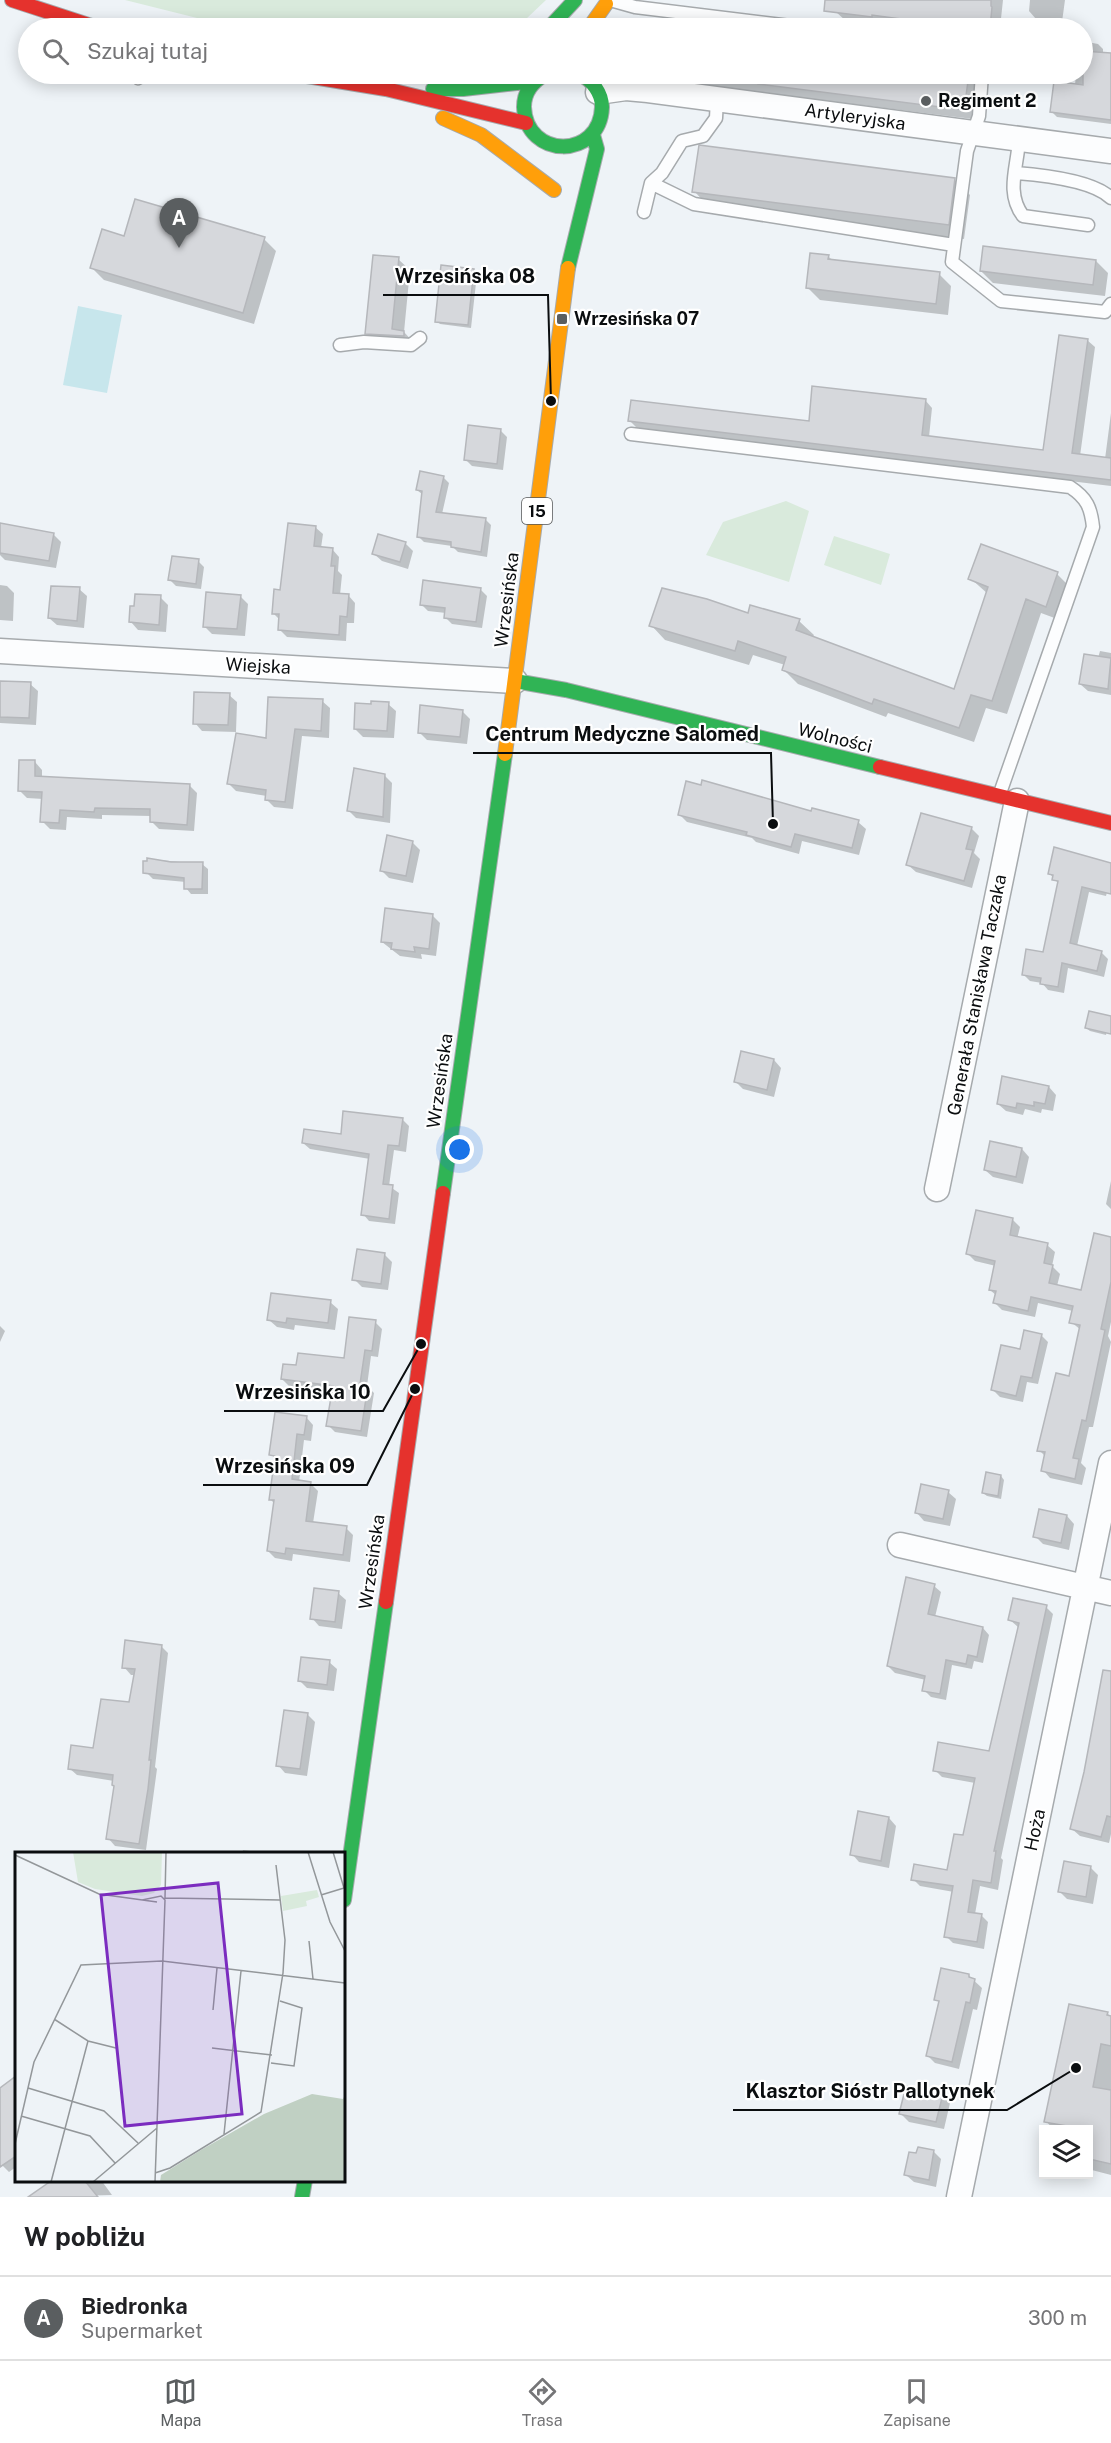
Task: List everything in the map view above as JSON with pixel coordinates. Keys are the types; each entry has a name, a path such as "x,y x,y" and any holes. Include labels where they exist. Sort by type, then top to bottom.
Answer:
{"main road":[{"path":"12,0 67,18"},
{"path":"558,18 575,0"},
{"path":"607,1 609,18"},
{"path":"596,18 607,1"},
{"path":"356,84 386,89 526,123"},
{"path":"386,89 418,84"},
{"path":"386,89 462,89 494,84"},
{"path":"535,84 525,97 526,123 535,136 554,190 557,207"},
{"name":"15","path":"593,135 601,119 600,84"},
{"path":"386,89 428,114 454,122 481,135 554,190"},
{"path":"535,136 545,144 570,147 582,143 593,135"},
{"name":"Wrzesińska","path":"345,1893 515,681 568,267 597,149 593,135"},
{"name":"Wrzesińska","path":"563,236 568,267"},
{"name":"Wolności","path":"515,681 566,690 1111,823"},
{"path":"302,2197 305,2182"}],"street":[{"name":"Artyleryjska","path":"605,84 1111,151"},
{"name":"Wiejska","path":"0,651 515,681"},
{"name":"Generała Stanisława Taczaka","path":"937,1189 1008,799"},
{"name":"Hoża","path":"959,2197 1111,1463"},
{"path":"900,1545 1111,1593"}],"lane":[{"path":"607,1 634,7 669,5 747,18"},
{"path":"982,84 980,116 967,151 952,261 1001,301 1105,312 1111,304"},
{"path":"644,212 651,183 662,173 682,141 703,136 716,118 717,99"},
{"path":"1019,139 1012,190 1015,205 1023,216 1088,225"},
{"path":"1015,173 1086,185 1105,192 1111,198"},
{"path":"651,183 694,204 954,245"},
{"path":"340,345 364,342 411,345 420,338"},
{"path":"631,434 1070,487 1082,495 1090,507 1094,527 1008,799"}],"green space":[{"path":"125,0 546,0 527,18 197,18"},
{"path":"786,501 809,511 789,582 706,555 723,522"},
{"path":"834,536 890,554 881,585 824,565"}],"water":[{"path":"78,306 122,315 107,393 63,385"}],"building":[{"path":"825,0 991,0 992,7 991,18 894,18 824,11"},
{"path":"1093,52 1111,53 1111,120 1050,112 1054,84 1093,84"},
{"name":"Regiment 2","path":"758,84 968,84 964,110"},
{"path":"699,145 955,178 949,225 692,192"},
{"path":"135,199 265,237 243,313 90,268 102,229 124,236"},
{"path":"983,246 1096,260 1093,285 980,271"},
{"path":"810,253 829,255 828,259 940,272 936,304 806,288"},
{"path":"373,255 399,257 392,329 404,331 404,336 365,334"},
{"path":"441,265 474,269 468,325 435,322"},
{"path":"1059,335 1088,339 1072,453 1111,458 1111,480 628,421 631,400 809,421 812,386 926,399 922,435 1043,450"},
{"path":"468,425 501,429 497,464 464,460"},
{"path":"420,471 444,476 436,512 486,518 481,552 451,547 451,542 417,537 422,491 416,490"},
{"path":"0,523 54,533 49,561 0,553"},
{"path":"288,523 316,526 314,546 333,548 331,566 335,566 333,593 349,594 347,617 340,616 339,635 278,630 279,614 272,614 274,589 280,590"},
{"path":"378,534 406,542 400,562 372,554"},
{"path":"981,544 1058,572 1046,607 1026,599 992,701 971,695 959,728 874,699 872,704 782,670 786,657 738,641 735,651 649,626 662,588 707,599 748,613 750,605 800,619 796,630 954,689 988,587 968,579"},
{"path":"172,556 199,559 196,584 168,580"},
{"path":"423,580 481,588 476,622 444,618 445,608 420,605"},
{"path":"51,586 80,587 77,621 48,618"},
{"path":"206,592 241,595 237,629 203,627"},
{"path":"135,594 161,595 159,625 129,622 130,606 134,606"},
{"path":"1084,654 1111,658 1108,689 1079,684"},
{"path":"0,681 31,682 29,718 0,717"},
{"path":"194,692 230,693 228,725 193,724"},
{"path":"268,697 323,699 321,731 295,729 285,802 265,800 266,790 227,784 236,733 266,738"},
{"path":"371,701 389,702 387,731 354,729 355,703 371,704"},
{"path":"420,705 463,710 460,737 418,733"},
{"path":"19,760 35,760 35,776 190,784 187,825 150,822 150,809 95,808 94,812 60,810 59,823 40,822 42,792 18,791"},
{"path":"354,768 385,774 383,817 347,811"},
{"path":"702,780 811,811 812,808 859,820 852,848 795,834 791,847 746,835 747,832 678,815 686,781 701,785"},
{"path":"921,813 972,827 966,849 973,850 964,881 906,865"},
{"path":"387,835 413,841 406,876 380,871"},
{"path":"1054,847 1111,863 1111,894 1082,887 1070,943 1102,951 1097,971 1062,963 1058,987 1040,984 1041,978 1022,975 1026,949 1043,952 1058,881 1052,880 1053,875 1048,874"},
{"path":"147,858 171,862 203,862 202,889 184,889 184,878 143,873 143,861 147,861"},
{"path":"385,908 433,914 429,949 414,947 415,952 391,949 392,943 381,942"},
{"path":"1089,1011 1111,1016 1111,1034 1085,1028"},
{"path":"741,1051 774,1059 767,1090 734,1082"},
{"path":"1002,1076 1049,1086 1045,1104 1034,1102 1034,1106 1017,1103 1016,1108 997,1104"},
{"path":"343,1111 403,1118 399,1146 388,1145 383,1184 393,1185 389,1219 361,1215 369,1154 302,1143 304,1129 341,1134"},
{"path":"990,1141 1022,1148 1016,1177 984,1170"},
{"path":"976,1210 1013,1218 1010,1235 1048,1243 1044,1263 1053,1265 1049,1283 1081,1290 1094,1233 1111,1237 1111,1282 1101,1329 1105,1330 1086,1421 1082,1420 1073,1458 1079,1459 1075,1479 1041,1471 1045,1452 1037,1451 1056,1373 1069,1376 1080,1325 1069,1323 1073,1306 1031,1297 1028,1311 993,1303 996,1291 989,1290 995,1261 966,1254"},
{"path":"357,1249 385,1253 381,1284 352,1280"},
{"path":"271,1293 331,1300 328,1323 287,1318 286,1323 267,1320"},
{"path":"349,1317 376,1320 372,1351 365,1350 360,1384 368,1385 361,1431 326,1426 333,1386 281,1379 283,1364 296,1365 298,1353 344,1358"},
{"path":"1024,1330 1042,1334 1032,1378 1021,1376 1016,1396 991,1390 1001,1345 1020,1349"},
{"path":"275,1412 307,1416 304,1435 297,1434 292,1479 311,1482 306,1521 347,1526 343,1555 286,1548 285,1554 267,1551 274,1500 269,1500 275,1456 269,1455"},
{"path":"986,1472 1001,1475 998,1496 982,1493"},
{"path":"921,1484 949,1490 943,1519 915,1513"},
{"path":"1039,1509 1067,1515 1061,1543 1033,1537"},
{"path":"906,1577 935,1584 928,1614 983,1627 977,1657 968,1655 966,1664 946,1660 940,1694 922,1691 925,1676 887,1666"},
{"path":"314,1588 339,1591 335,1622 310,1619"},
{"path":"1013,1598 1047,1605 994,1851 996,1851 991,1883 973,1880 968,1912 982,1914 977,1942 944,1937 953,1886 911,1880 914,1864 947,1870 954,1834 963,1835 975,1778 933,1771 938,1742 989,1751 1019,1623 1008,1620"},
{"path":"125,1640 162,1645 149,1760 151,1760 148,1789 139,1844 106,1839 114,1786 112,1785 113,1775 68,1769 71,1745 93,1748 101,1699 129,1702 135,1669 122,1668"},
{"path":"301,1657 330,1660 327,1685 298,1681"},
{"path":"1103,1670 1111,1671 1111,1817 1107,1816 1101,1837 1070,1829 1084,1772"},
{"path":"284,1710 308,1713 300,1769 276,1766"},
{"path":"858,1811 889,1817 881,1861 850,1855"},
{"path":"1064,1861 1091,1866 1086,1897 1058,1892"},
{"path":"941,1968 969,1974 969,1977 975,1979 970,2003 966,2002 952,2062 926,2056 939,2001 934,2000"},
{"path":"1069,2004 1108,2012 1107,2015 1111,2016 1111,2046 1101,2044 1093,2087 1111,2090 1111,2164 1093,2160 1093,2125 1061,2125 1044,2122"},
{"path":"15,2077 15,2157 0,2167 0,2088"},
{"path":"906,2086 943,2094 936,2122 899,2114"},
{"path":"918,2147 934,2150 929,2180 904,2175 909,2152 916,2153"},
{"path":"50,2182 86,2182 98,2197 28,2197"}],"traffic: fast":[{"path":"558,18 575,0"},
{"path":"433,89 463,89 508,84"},
{"path":"533,84 526,96 524,107 528,124 537,136 549,144 563,146 577,144 589,137 598,124 602,107 598,92 593,84"},
{"path":"568,268 597,149 593,135"},
{"path":"515,681 566,690 880,767"},
{"path":"443,1193 505,754"},
{"path":"345,1893 386,1602"},
{"path":"302,2197 305,2182"}],"traffic: slow":[{"path":"596,18 606,4"},
{"path":"443,118 481,135 554,190"},
{"path":"505,754 568,268"}],"traffic: jam":[{"path":"12,0 67,18"},
{"path":"356,84 386,89 526,123"},
{"path":"880,767 1111,823"},
{"path":"386,1602 443,1193"}],"place":[{"name":"Regiment 2","path":"926,101"},
{"name":"Biedronka","path":"179,248"},
{"name":"Wrzesińska 07","path":"562,319"},
{"name":"Wrzesińska 08","path":"551,401"},
{"name":"Centrum Medyczne Salomed","path":"773,824"},
{"name":"Wrzesińska 10","path":"421,1344"},
{"name":"Wrzesińska 09","path":"415,1389"},
{"name":"Klasztor Sióstr Pallotynek","path":"1076,2068"}]}
